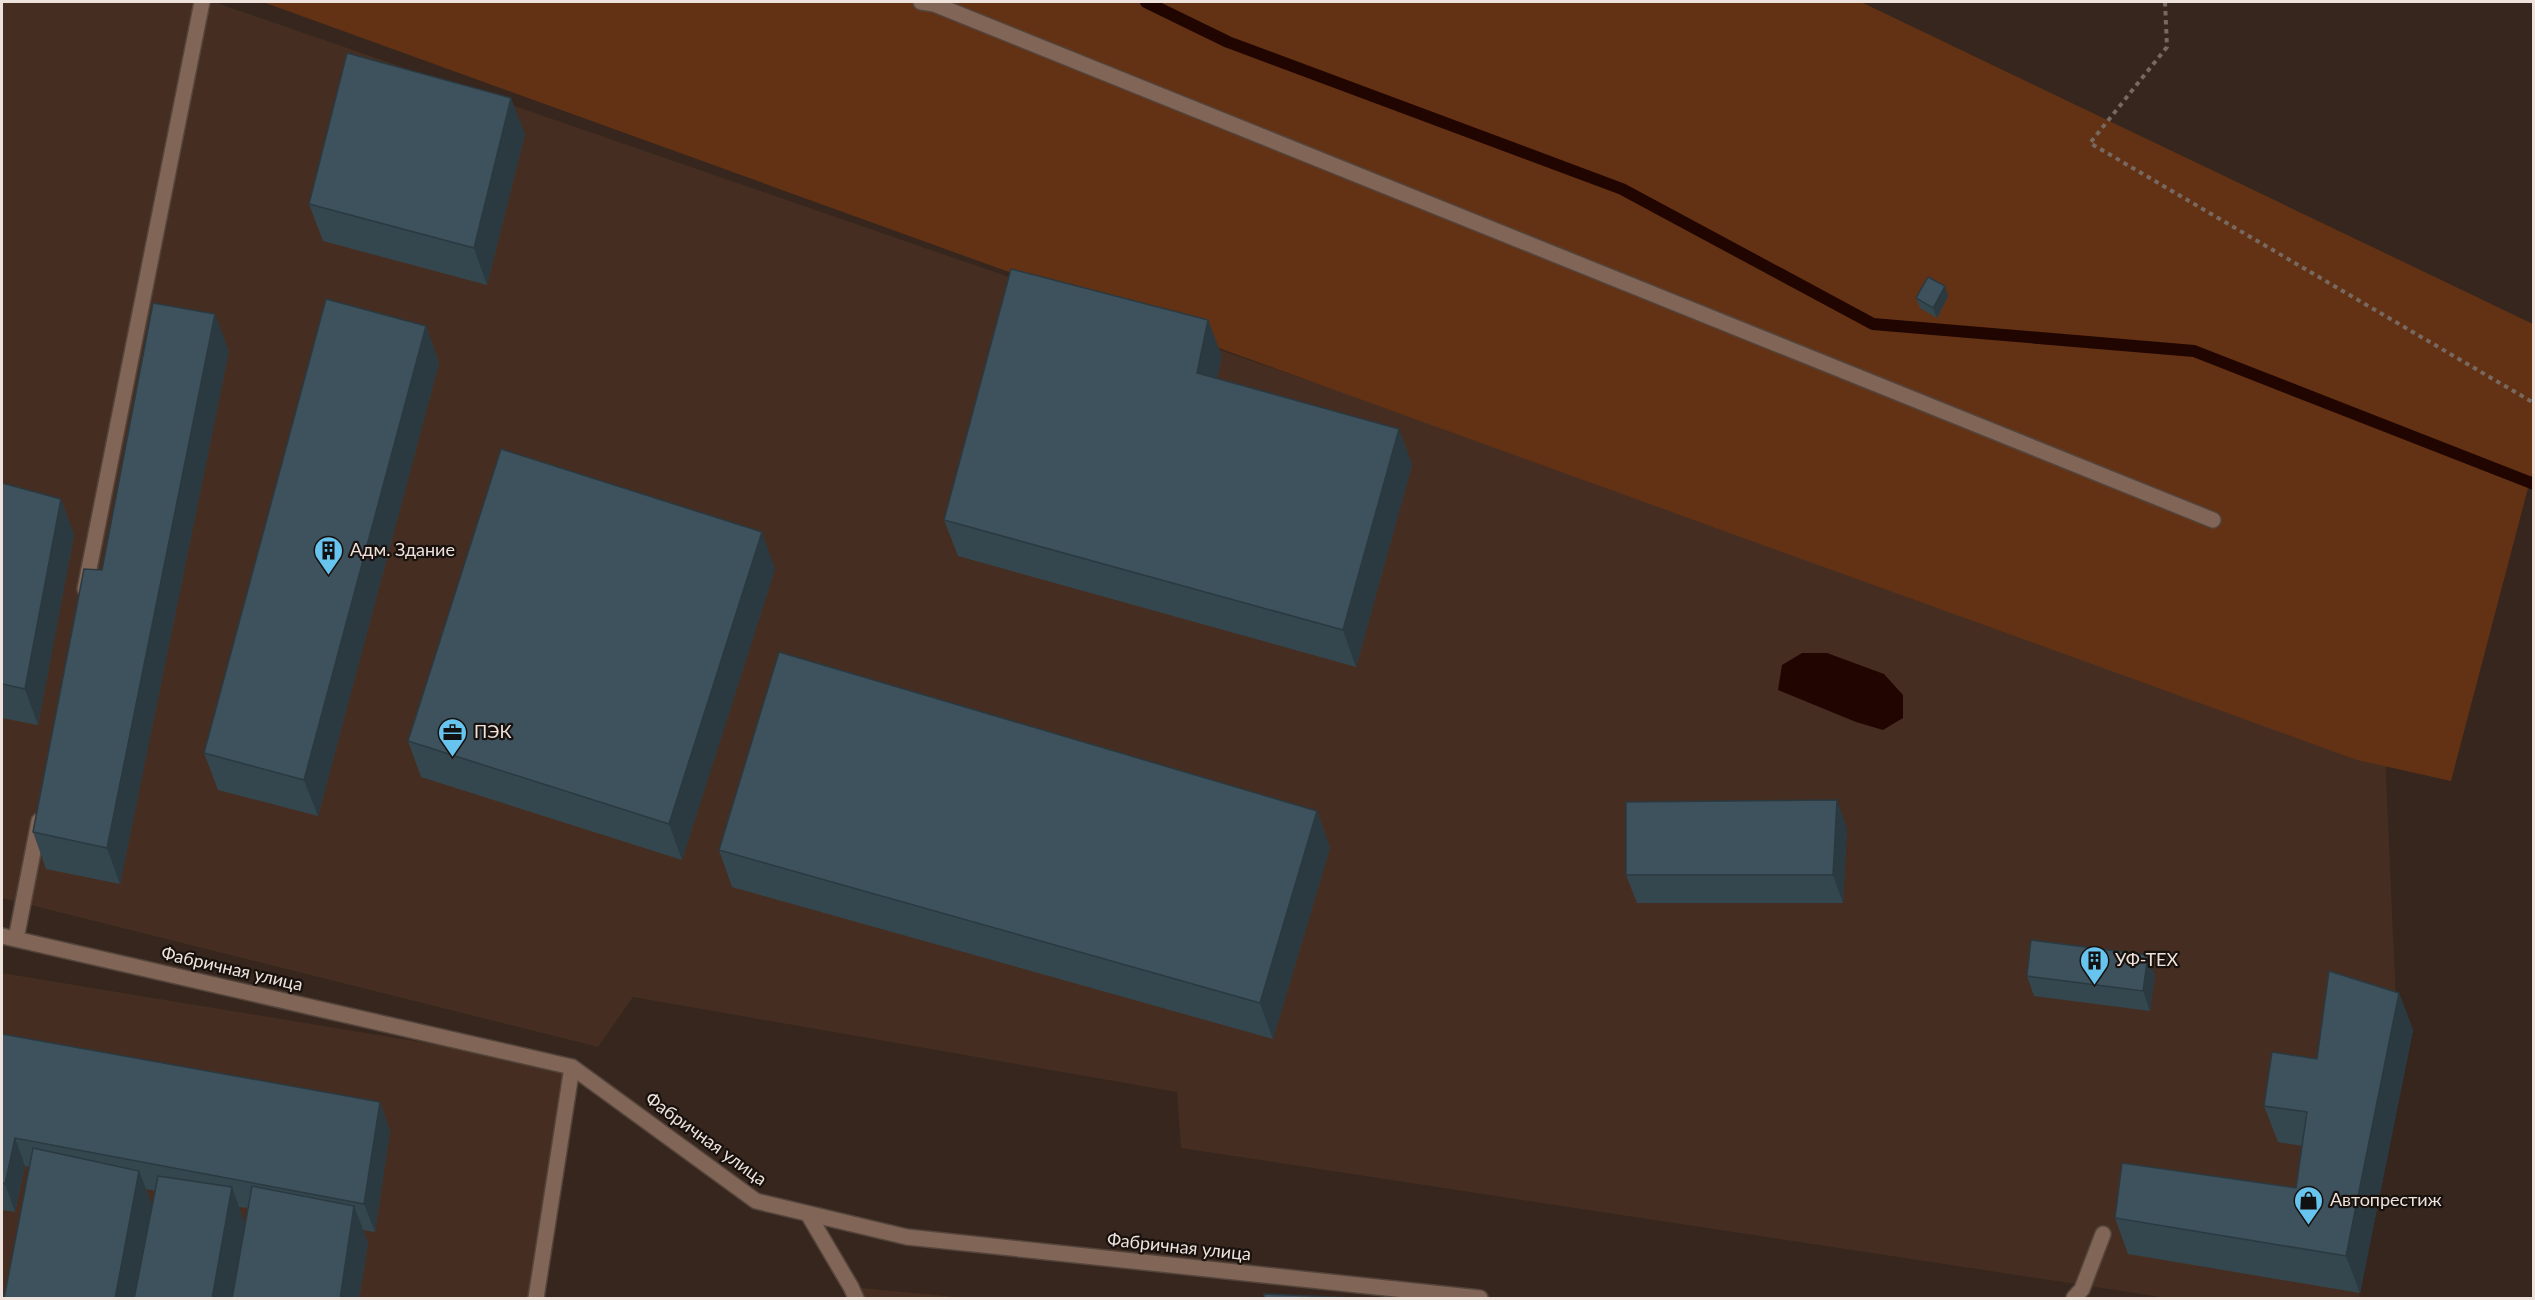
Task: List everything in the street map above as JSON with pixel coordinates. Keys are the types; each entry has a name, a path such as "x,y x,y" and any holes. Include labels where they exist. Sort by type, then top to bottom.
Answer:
{"lane":[{"path":"83,599 202,2"},
{"path":"921,2 934,4 2213,520"},
{"path":"9,938 41,810"},
{"name":"Фабричная улица","path":"9,938 572,1067 756,1201 808,1214 907,1237 1480,1299"},
{"path":"536,1299 572,1067"},
{"path":"808,1214 856,1299"},
{"path":"2074,1299 2082,1289 2103,1234"}],"path":[{"path":"2165,2 2167,47 2090,143 2534,403"}],"shaded area":[{"path":"2,2 214,2 2385,753 2397,1025 2359,1298 2168,1298 1181,1148 1177,1092 633,997 598,1047 2,898"},
{"path":"263,2 1861,2 2533,324 2533,469 2451,781 2357,760"},
{"path":"1802,653 1827,653 1884,674 1903,695 1903,718 1883,730 1856,722 1778,690 1782,665"},
{"path":"2,973 572,1067 532,1298 2,1298"},
{"path":"851,1287 967,1298 856,1298"}],"building":[{"path":"347,53 511,98 474,248 309,204"},
{"path":"1011,269 1208,320 1197,373 1399,429 1343,630 944,520"},
{"path":"1928,277 1945,286 1933,308 1916,298"},
{"name":"Адм. Здание","path":"326,299 426,326 304,780 204,753"},
{"path":"153,303 215,314 107,848 33,832 84,569 102,570"},
{"path":"501,449 762,532 669,824 408,741"},
{"path":"2,483 61,499 25,689 2,684"},
{"path":"779,652 1317,811 1260,1003 719,850"},
{"path":"1837,800 1833,875 1626,875 1626,802"},
{"path":"2031,940 2148,955 2143,991 2027,976"},
{"path":"2329,971 2399,993 2346,1256 2115,1218 2122,1163 2296,1188 2307,1112 2264,1106 2272,1052 2317,1059"},
{"path":"2,1034 380,1102 364,1204 15,1138 5,1184 2,1183"},
{"path":"33,1148 139,1171 115,1299 4,1299"},
{"path":"158,1176 232,1187 212,1299 134,1299"},
{"path":"252,1186 354,1206 340,1299 232,1299"},
{"path":"1264,1294 1382,1299 1264,1299"}],"waterway":[{"path":"1146,2 1228,42 1622,189 1873,324 2194,351 2534,484"}],"place":[{"name":"Адм. Здание","path":"329,576"},
{"name":"ПЭК","path":"453,758"},
{"name":"УФ-ТЕХ","path":"2094,986"},
{"name":"Автопрестиж","path":"2309,1226"}]}
